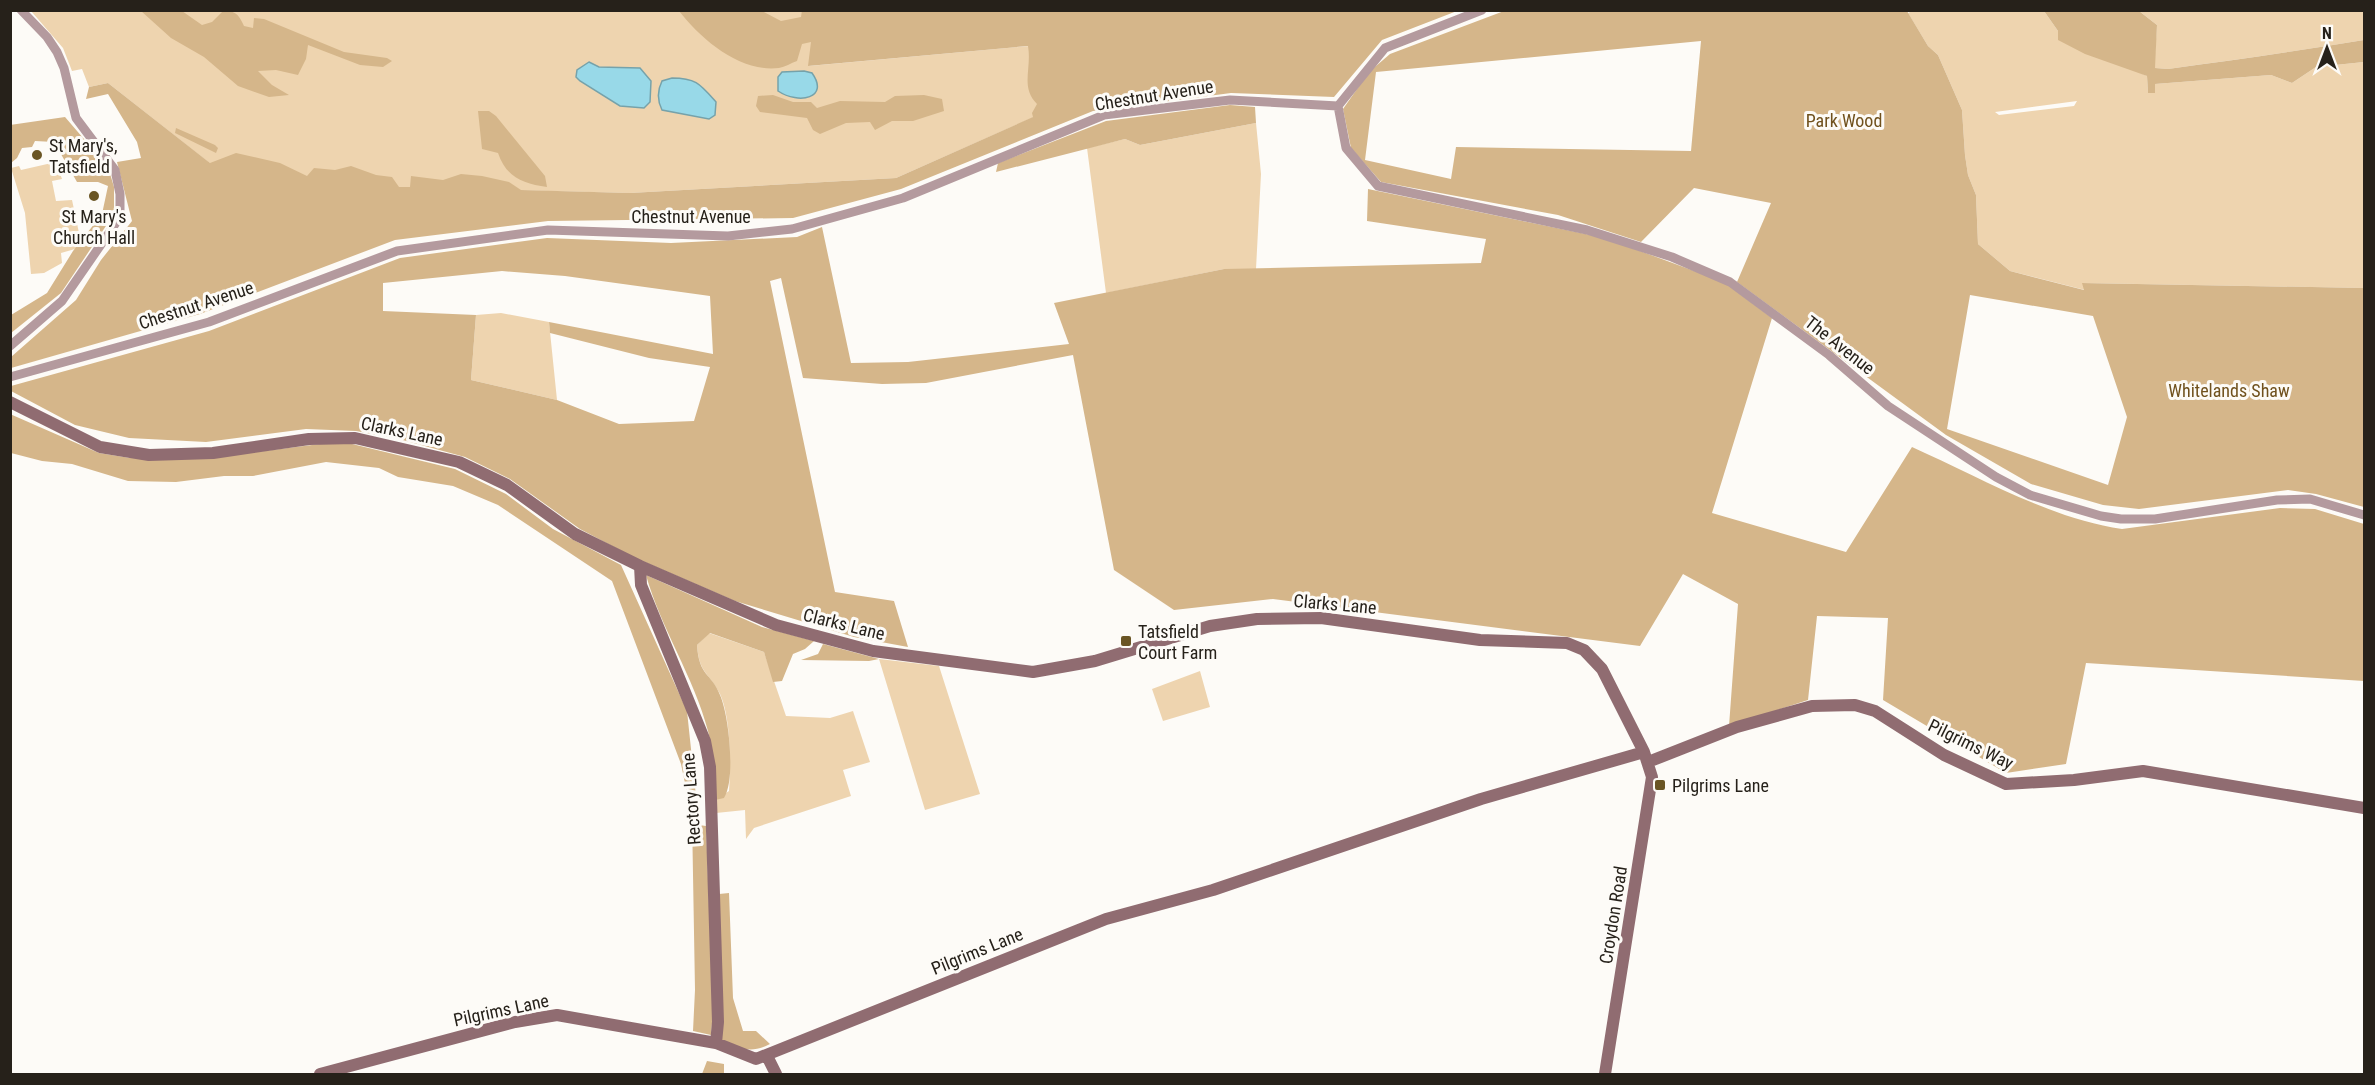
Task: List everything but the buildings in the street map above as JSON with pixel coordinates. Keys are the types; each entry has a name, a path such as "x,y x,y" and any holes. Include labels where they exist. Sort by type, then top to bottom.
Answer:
{"street":[{"path":"10,346 62,301 120,217 120,194 115,170 76,118 60,58 47,37 21,10"},
{"path":"1338,106 1385,48 1482,10"},
{"name":"Chestnut Avenue","path":"10,377 209,322 397,251 548,230 728,236 792,229 903,198 1104,115 1230,100 1338,106"},
{"name":"The Avenue","path":"1338,106 1346,148 1378,186 1587,230 1672,257 1730,282 1829,355 1888,405 1996,477 2030,495 2101,516 2121,519 2155,519 2277,500 2310,499 2364,515"},
{"name":"Clarks Lane","path":"10,402 100,447 149,455 213,453 309,439 355,438 459,462 507,485 574,534 640,566 776,625 873,651 1020,671 1054,670 1095,661 1195,629 1286,617 1345,620 1480,640 1567,644 1584,650 1602,669 1646,757"},
{"name":"Rectory Lane","path":"640,566 641,585 705,741 710,767 718,1022 716,1043"},
{"name":"Pilgrims Way","path":"1646,757 1737,727 1812,706 1855,705 1875,711 1944,755 2006,784 2074,780 2143,771 2364,808"},
{"name":"Pilgrims Lane","path":"320,1074 515,1022 557,1015 716,1043 756,1059 1106,918 1213,890 1481,799 1646,757"},
{"name":"Croydon Road","path":"1605,1074 1652,792 1652,777 1646,757"},
{"path":"767,1056 776,1074"}],"shaded area":[{"path":"1914,10 2044,11 2058,31 2147,76 2148,93 2155,92 2155,84 2271,75 2292,83 2316,67 2364,62 2364,288 2083,283 2085,290 2010,271 1978,244 1976,195 1968,175 1962,110 1938,55 1928,46 1908,13","holes":["2077,101 2074,106 1999,115 1995,112"]},
{"path":"31,11 816,11 809,66 1328,19 1061,105 896,178 630,193 235,183 108,83 89,87 82,69 72,71 63,48"},
{"path":"2139,11 2364,11 2364,40 2168,69 2154,68 2157,25"},
{"path":"1256,123 1261,174 1256,269 1224,269 1106,293 1087,148 1125,139 1140,145"},
{"path":"56,162 62,179 52,181 56,201 72,200 82,247 61,253 62,263 44,273 31,274 25,213 11,168 19,166 21,170"},
{"path":"501,313 549,322 557,400 471,380 476,315"},
{"path":"709,633 764,652 786,716 830,718 853,711 870,762 843,770 851,796 754,828 746,839 745,810 716,813 715,800 729,791 730,755 724,704 716,687 702,667 698,655 697,645"},
{"path":"879,659 939,666 980,794 925,810"},
{"path":"1200,671 1210,707 1163,721 1152,689"}],"green space":[{"path":"802,10 1457,11 1382,40 1334,97 1231,93 1093,111 901,189 793,218 548,221 395,240 200,314 11,368 11,357 76,300 101,260 132,221 117,162 141,158 137,142 108,94 86,99 89,87 108,83 210,163 236,153 280,163 307,176 314,168 335,170 351,166 376,175 392,177 399,187 410,187 411,176 443,180 461,174 509,182 521,190 630,193 896,178 1033,117 1032,113 1037,104 1029,91 1028,46 808,66 811,42 802,44 797,61 784,67 764,68 736,60 723,52 698,32 679,11 762,11 781,21 801,17"},
{"path":"141,11 182,11 202,25 212,22 223,11 231,11 239,16 244,26 253,28 254,18 264,19 344,52 387,58 392,61 383,67 360,65 308,45 306,59 298,75 276,70 258,71 272,85 289,95 269,97 238,86 204,57 171,38"},
{"name":"Park Wood","path":"1504,11 1907,11 1928,46 1938,55 1962,110 1968,175 1976,195 1978,244 2010,271 2084,290 2082,283 2364,288 2364,507 2316,494 2288,490 2139,509 2103,505 2031,484 1946,435 1737,282 1771,203 1694,188 1641,242 1558,215 1381,182 1351,148 1343,109 1369,72 1390,54","holes":["1701,41 1691,151 1456,147 1451,179 1365,160 1376,72","1970,295 2093,316 2127,417 2108,485 1947,429"]},
{"path":"2044,11 2139,11 2157,25 2155,68 2168,69 2364,40 2364,62 2316,67 2292,83 2271,75 2155,84 2155,93 2148,93 2147,76 2085,54 2058,40 2058,31"},
{"path":"773,95 793,102 811,102 817,108 840,101 885,102 895,96 924,95 942,99 944,111 913,121 892,121 875,130 870,122 846,123 820,134 813,130 807,118 760,112 756,106 758,96"},
{"path":"1230,105 1255,107 1256,123 1140,145 1125,139 996,172 998,163 1106,121"},
{"path":"478,111 489,111 496,116 545,176 547,187 530,184 516,178 506,168 498,153 482,149"},
{"path":"65,117 108,167 114,187 114,214 61,293 11,333 11,315 47,293 73,251 102,214 108,186 98,182 77,182 54,142 35,141 32,147 22,148 17,158 11,163 10,125"},
{"path":"176,128 215,145 218,148 216,153 175,133"},
{"path":"1368,189 1605,238 1724,282 1772,318 1712,513 1846,552 1912,447 2041,506 2095,524 2122,529 2280,508 2315,509 2364,524 2364,681 2086,663 2066,764 2006,773 1883,700 1888,618 1817,616 1808,700 1729,726 1738,604 1683,574 1640,646 1273,599 1174,610 1114,570 1073,355 926,383 882,384 803,378 781,278 770,281 835,592 894,601 908,647 854,637 735,601 633,557 580,529 510,479 465,457 399,439 356,431 306,429 206,442 129,438 75,425 11,391 11,386 209,331 400,258 547,238 671,243 797,237 822,227 851,363 908,362 1069,344 1054,303 1224,269 1481,263 1486,239 1367,221","holes":["502,271 565,276 710,296 713,354 549,322 550,333 649,358 710,367 694,421 619,424 557,400 471,380 476,315 383,311 383,283"]},
{"path":"10,414 99,453 130,458 209,458 320,444 348,443 455,469 506,494 553,529 621,565 687,711 699,825 706,826 713,1012 711,1035 693,1031 695,990 692,817 681,764 612,581 498,505 453,486 398,477 379,468 326,462 253,476 224,476 176,482 128,481 72,464 42,461 11,453"},
{"path":"646,575 762,627 814,641 805,649 793,654 782,681 773,682 764,652 710,633 697,645 700,663 717,688 726,717 730,747 730,777 724,798 715,800 711,748 702,711 660,615"},
{"path":"823,644 879,659 869,661 801,660 818,654"},
{"path":"729,893 733,998 743,1031 756,1031 770,1044 751,1050 722,1040 719,894"},
{"path":"707,1061 724,1064 724,1074 702,1074"}],"water":[{"path":"589,62 599,67 640,68 651,81 650,102 644,108 620,106 580,81 576,77 577,70"},
{"path":"782,72 812,73 817,82 815,93 810,97 795,98 778,91 778,77"},
{"path":"672,78 687,79 701,86 716,102 715,115 709,119 662,110 658,99 659,88 662,81"}],"place":[{"name":"St Mary's, Tatsfield","path":"37,155"},
{"name":"St Mary's Church Hall","path":"94,196"},
{"name":"Tatsfield Court Farm","path":"1126,641"},
{"name":"Pilgrims Lane","path":"1660,785"}],"park label":[{"name":"Whitelands Shaw","path":"2229,390"}]}
